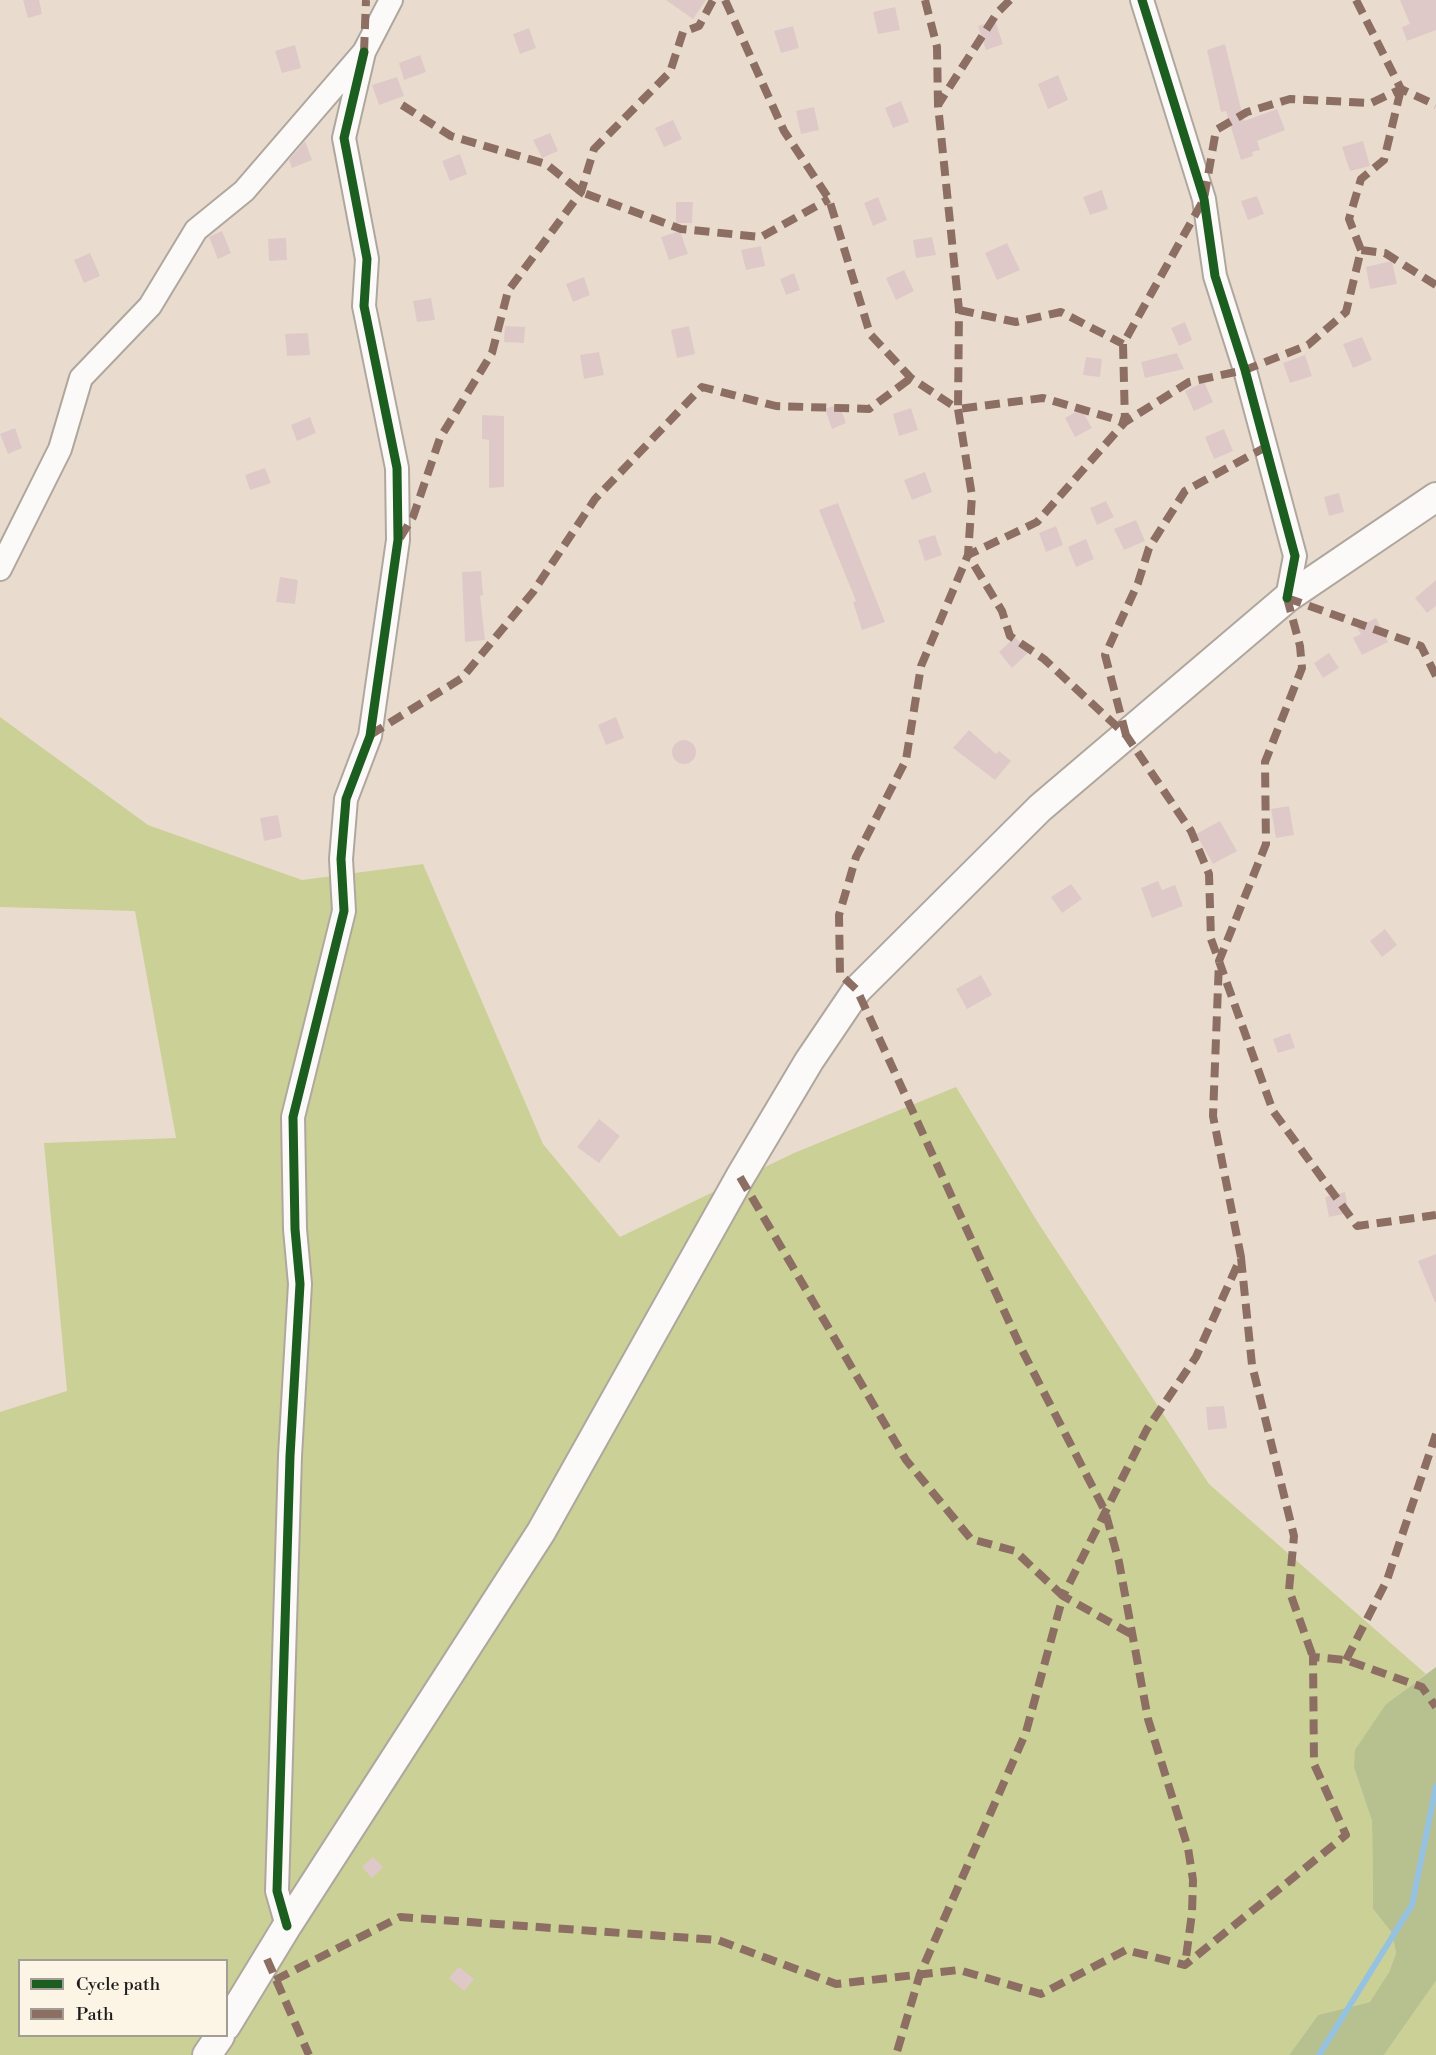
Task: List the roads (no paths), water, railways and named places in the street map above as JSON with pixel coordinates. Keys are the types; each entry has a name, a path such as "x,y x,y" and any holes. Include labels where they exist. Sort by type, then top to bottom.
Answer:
{"main road":[{"path":"228,2023 287,1926 541,1532 740,1177 809,1061 857,990 1040,808 1287,598 1436,497"},
{"path":"207,2055 219,2037"}],"street":[{"path":"287,1926 277,1891 290,1456 300,1284 293,1117 344,911 341,859 346,799 370,735 398,540 397,468 364,306 367,259 344,138 364,52 390,0"},
{"path":"1142,0 1204,199 1215,276 1245,370 1295,556 1287,598"},
{"path":"0,569 60,449 81,378 150,306 196,230 243,192 364,52"}],"waterway":[{"path":"1319,2055 1412,1905 1436,1786"}]}
